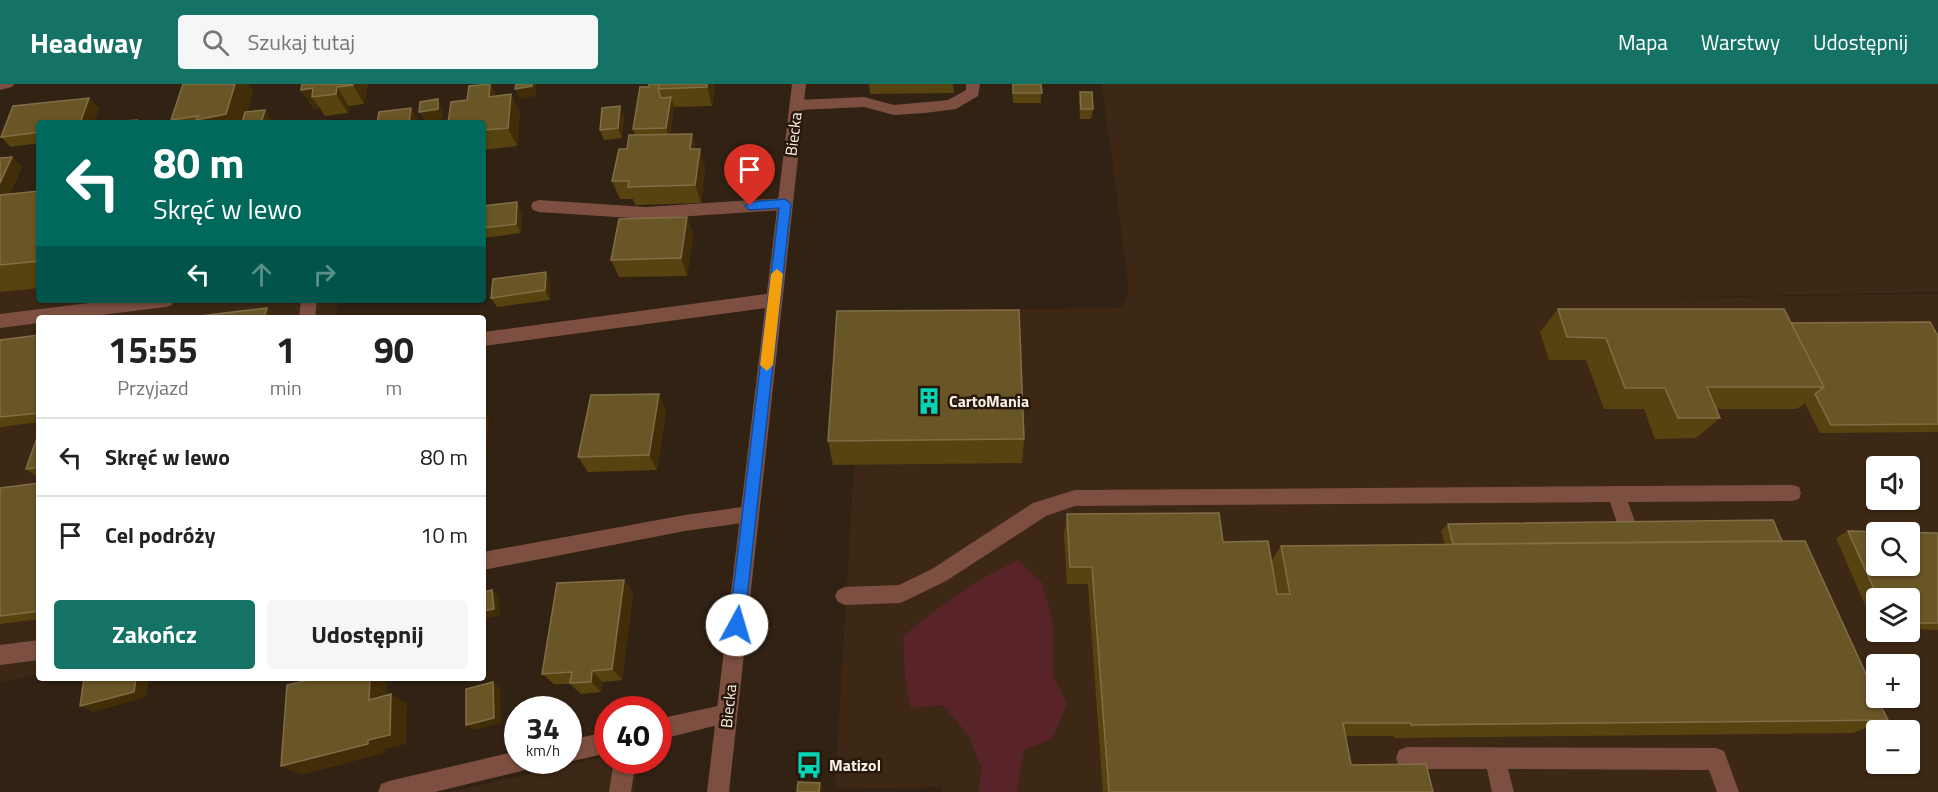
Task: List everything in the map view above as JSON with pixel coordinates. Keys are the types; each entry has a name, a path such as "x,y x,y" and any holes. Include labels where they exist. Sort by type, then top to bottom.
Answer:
{"street":[{"path":"0,85 7,84"},
{"name":"Biecka","path":"718,792 799,84"},
{"path":"797,105 864,102 894,110 951,105 973,92 973,84"},
{"path":"539,206 646,213 785,204"},
{"path":"486,339 774,300"},
{"path":"47,315 142,303"},
{"path":"0,321 36,316"},
{"path":"845,596 900,594 939,574 1040,509 1075,498 1792,493"},
{"path":"1616,494 1638,560"},
{"path":"486,560 686,523 749,514"},
{"path":"0,655 36,651"},
{"path":"672,727 727,714"},
{"path":"1407,758 1716,759 1728,792"},
{"path":"1495,758 1503,792"},
{"path":"389,792 504,765"},
{"path":"620,792 623,774"}],"shaded area":[{"path":"1102,84 1938,84 1938,292 1595,299 1938,294 1938,792 942,792 942,787 835,789 854,464 835,464 847,311 1127,308 1122,307 1129,289"},
{"path":"36,207 36,303 338,303 335,315 36,315 36,675 0,683 0,211"},
{"path":"1018,560 1042,583 1053,622 1053,675 1067,704 1052,739 1024,750 1017,792 979,792 981,767 969,736 943,705 911,708 906,689 903,637 958,594"},
{"path":"594,759 594,774 637,774 634,792 450,792 528,774 582,774 582,762"}],"building":[{"path":"183,84 235,84 226,114 196,120 198,116 171,120"},
{"path":"302,84 353,85 337,87 336,94 312,97 313,88 301,90"},
{"path":"490,84 489,97 511,94 508,128 486,130 486,120 448,120 451,102 467,100 469,86"},
{"path":"516,84 532,84 532,86 515,89"},
{"path":"649,84 659,84 661,98 671,97 666,128 633,129 640,87 649,87"},
{"path":"659,84 707,84 707,87 658,89"},
{"path":"1013,84 1041,84 1042,93 1013,93"},
{"path":"1080,92 1092,92 1093,109 1081,109"},
{"path":"89,98 81,120 36,120 36,132 1,137 13,106"},
{"path":"438,99 438,109 419,112 420,102"},
{"path":"620,106 618,128 600,130 602,108"},
{"path":"411,108 409,120 378,120 379,112"},
{"path":"265,110 262,120 243,120 245,112"},
{"path":"692,134 690,149 700,149 695,185 628,187 629,181 612,181 619,149 627,149 629,135"},
{"path":"12,157 0,183 0,158"},
{"path":"36,191 36,261 0,265 0,195"},
{"path":"517,202 516,224 486,228 486,206"},
{"path":"687,217 681,258 611,260 619,219"},
{"path":"546,272 545,290 491,298 493,279"},
{"path":"267,308 265,315 208,315"},
{"path":"1558,309 1784,309 1824,387 1707,387 1720,418 1678,418 1665,388 1625,388 1606,338 1567,337"},
{"name":"CartoMania","path":"1019,310 1024,439 828,441 837,311"},
{"path":"1930,322 1938,336 1938,424 1831,425 1815,394 1824,387 1791,323"},
{"path":"36,335 36,413 0,417 0,340"},
{"path":"659,394 649,455 578,457 591,395"},
{"path":"36,441 36,467 26,469"},
{"path":"36,483 36,611 0,616 0,488"},
{"path":"1219,513 1223,542 1268,541 1277,594 1290,594 1281,546 1805,541 1866,674 1866,708 1882,708 1888,720 1411,725 1411,723 1343,723 1351,765 1426,764 1433,792 1109,792 1092,567 1070,567 1067,514"},
{"path":"1773,520 1782,541 1453,544 1448,524"},
{"path":"1848,531 1866,531 1866,571"},
{"path":"1920,532 1938,533 1938,623 1920,623 1920,588 1874,588 1868,576 1920,576"},
{"path":"624,580 612,669 592,671 591,682 570,683 572,672 542,674 557,583"},
{"path":"492,590 494,609 486,610 486,591"},
{"path":"84,681 136,681 134,692 80,706"},
{"path":"304,681 370,681 369,700 391,694 390,735 368,740 368,744 281,766 287,685"},
{"path":"493,682 494,718 466,725 466,689"},
{"path":"798,782 820,783 819,792 797,792"}],"slow traffic":[{"path":"767,365 777,274"}],"place":[{"name":"CartoMania","path":"929,401"},
{"name":"Matizol","path":"809,765"}],"route":[{"path":"737,625 785,204 750,206"}]}
